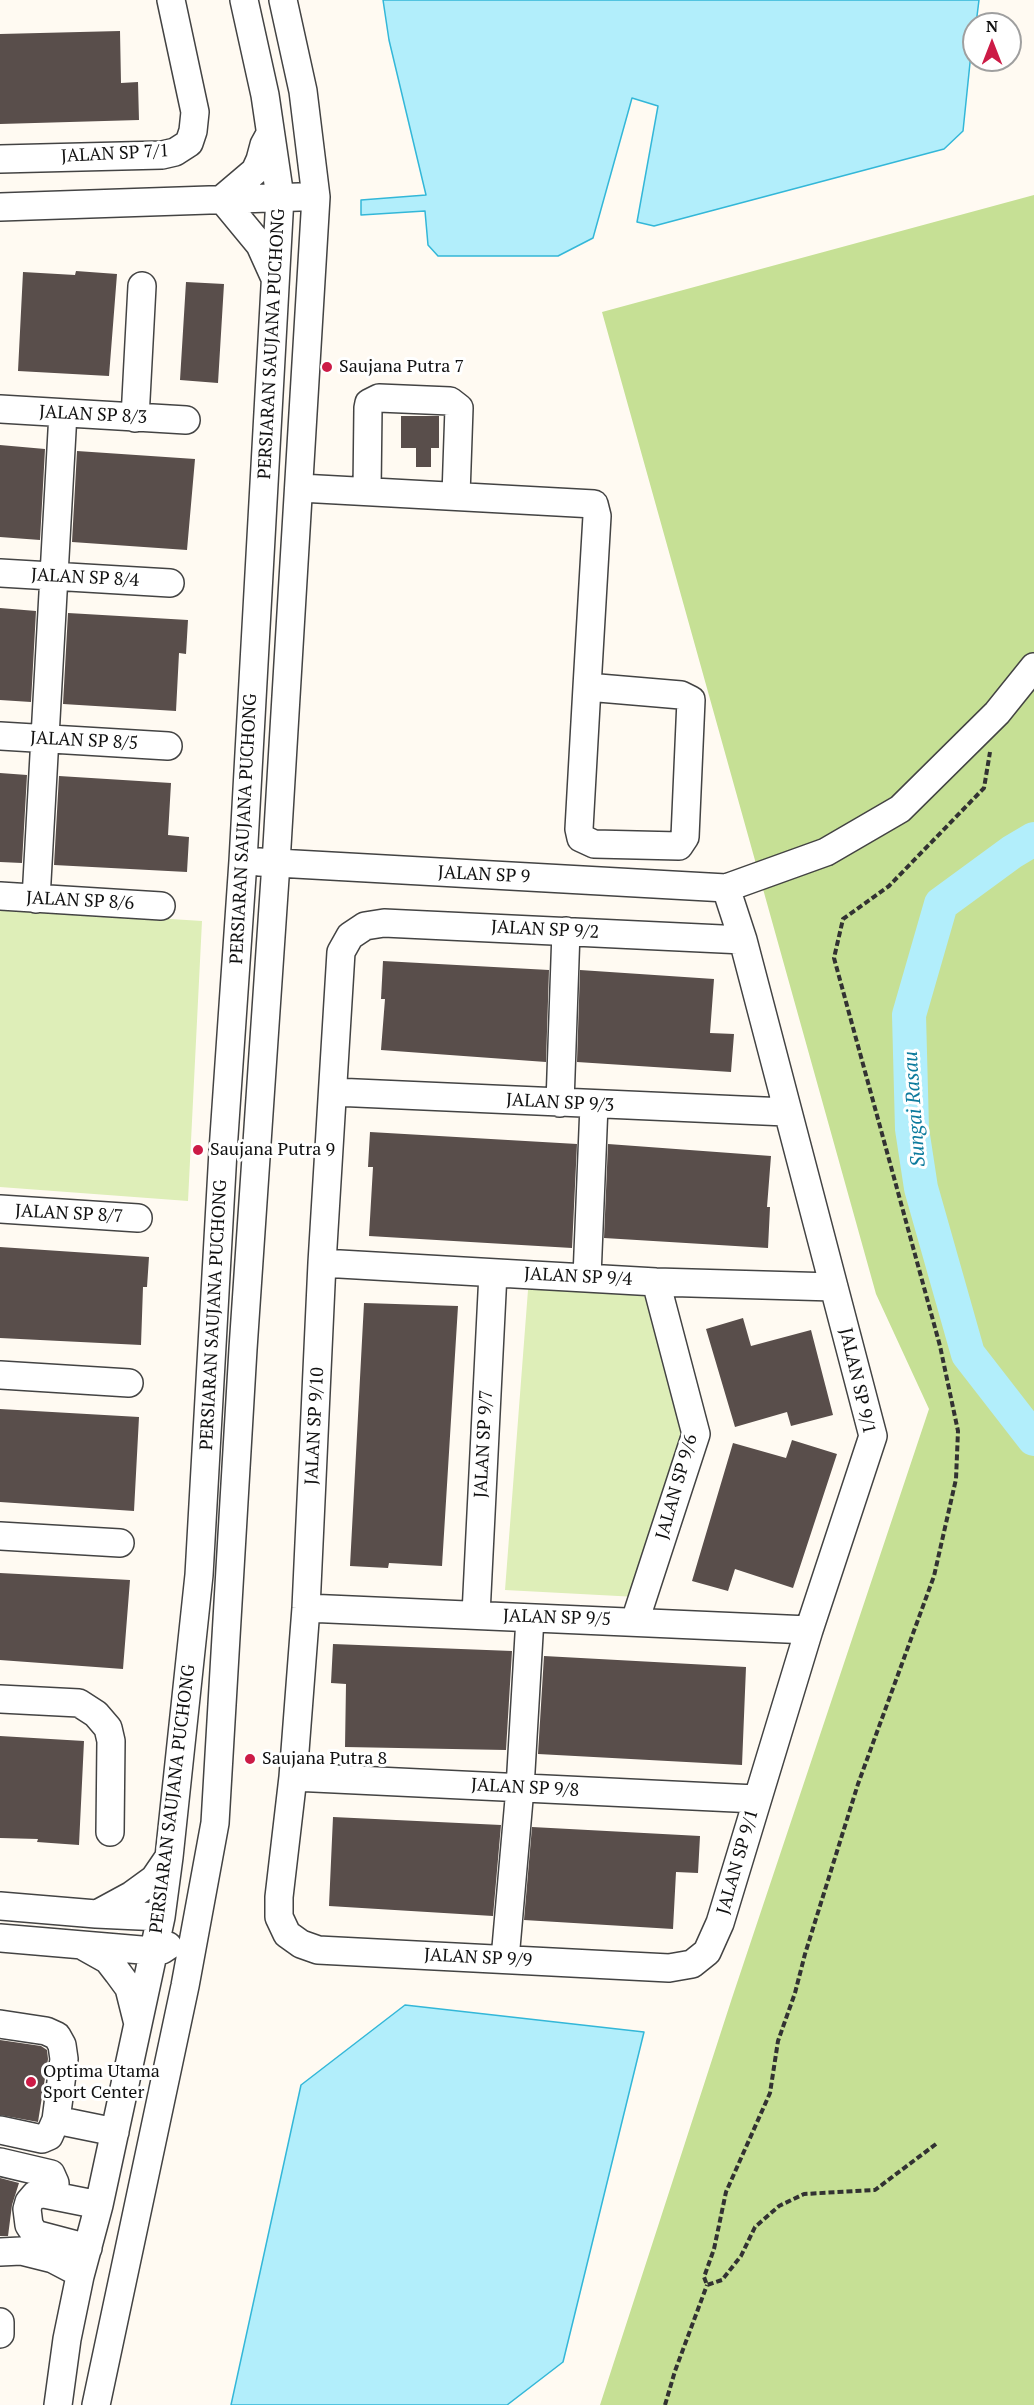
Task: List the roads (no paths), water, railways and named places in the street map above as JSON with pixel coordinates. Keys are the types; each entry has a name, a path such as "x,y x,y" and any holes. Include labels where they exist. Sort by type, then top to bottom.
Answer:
{"street":[{"name":"JALAN SP 7/1","path":"0,159 162,155 175,152 189,143 194,131 195,112 171,0"},
{"name":"PERSIARAN SAUJANA PUCHONG","path":"58,2405 67,2339 80,2276 99,2205 137,2021 165,1945 160,1917 169,1857 199,1575 223,1151 243,861 280,197 265,95 244,0"},
{"name":"PERSIARAN SAUJANA PUCHONG","path":"96,2405 185,1986 215,1823 243,1348 300,488 316,197 303,91 283,0"},
{"path":"222,199 255,171 271,133"},
{"path":"0,207 316,197"},
{"path":"222,199 260,245 276,280"},
{"path":"135,418 142,286"},
{"path":"367,491 369,403 380,398 450,401 459,408 456,495"},
{"name":"JALAN SP 8/3","path":"0,409 186,420"},
{"path":"36,899 63,413"},
{"path":"300,488 594,504 597,516 587,687 579,830 581,838 594,844 679,846 685,837 691,700 681,694 587,687"},
{"name":"JALAN SP 8/4","path":"0,573 170,583"},
{"path":"726,888 826,852 900,809 997,713 1034,668"},
{"name":"JALAN SP 8/5","path":"0,736 168,746"},
{"name":"JALAN SP 9","path":"243,861 726,888"},
{"name":"JALAN SP 9/1","path":"692,1964 707,1952 720,1923 809,1630 873,1436 742,940 726,888"},
{"name":"JALAN SP 8/6","path":"0,896 160,906"},
{"name":"JALAN SP 9/2","path":"350,936 365,926 384,923 742,940"},
{"path":"560,1103 566,931"},
{"name":"JALAN SP 9/10","path":"279,1917 306,1608 322,1263 341,952 350,936"},
{"name":"JALAN SP 9/3","path":"334,1092 786,1112"},
{"path":"587,1277 594,1105"},
{"name":"JALAN SP 8/7","path":"0,1209 138,1218"},
{"name":"JALAN SP 9/4","path":"322,1263 656,1282 834,1287"},
{"name":"JALAN SP 9/7","path":"476,1614 493,1273"},
{"name":"JALAN SP 9/6","path":"635,1621 696,1434 656,1282"},
{"path":"0,1375 129,1383"},
{"path":"0,1536 120,1543"},
{"name":"JALAN SP 9/5","path":"306,1608 809,1630"},
{"path":"505,1959 520,1788 530,1618"},
{"path":"0,1699 79,1703 96,1714 108,1728 111,1740 110,1832"},
{"name":"JALAN SP 9/8","path":"293,1777 756,1799"},
{"path":"96,1914 132,1895 154,1879 169,1857"},
{"path":"0,1906 160,1917"},
{"path":"0,1938 82,1946 165,1945 199,1916"},
{"name":"JALAN SP 9/9","path":"279,1917 287,1934 301,1944 318,1950 669,1968 692,1964"},
{"path":"165,1945 184,1964 185,1986"},
{"path":"82,1946 108,1960 118,1973 129,1988 137,2021"},
{"path":"0,2024 46,2031 57,2036 62,2045 64,2059 56,2120 49,2136 42,2139 0,2130"},
{"path":"56,2120 115,2132"},
{"path":"0,2162 51,2174 55,2183 55,2195"},
{"path":"88,2248 35,2234 29,2225 29,2202 35,2195 55,2195 99,2205"},
{"path":"0,2252 21,2251 53,2259 74,2270 80,2276"},
{"path":"0,2322 0,2334"}],"water":[{"path":"383,0 979,0 978,12 962,12 962,72 969,72 963,131 944,149 654,226 637,222 658,106 632,98 593,238 558,256 438,256 428,245 425,211 361,215 361,200 426,195 389,40"},
{"path":"405,2005 644,2032 563,2362 507,2405 231,2405 301,2085"}],"waterway":[{"name":"Sungai Rasau","path":"1034,839 1012,852 941,904 909,1015 912,1129 921,1188 968,1354 1034,1439"}],"place":[{"name":"Saujana Putra 7","path":"327,367"},
{"name":"Saujana Putra 9","path":"198,1150"},
{"name":"Saujana Putra 8","path":"250,1759"},
{"name":"Optima Utama Sport Center","path":"31,2082"}]}
